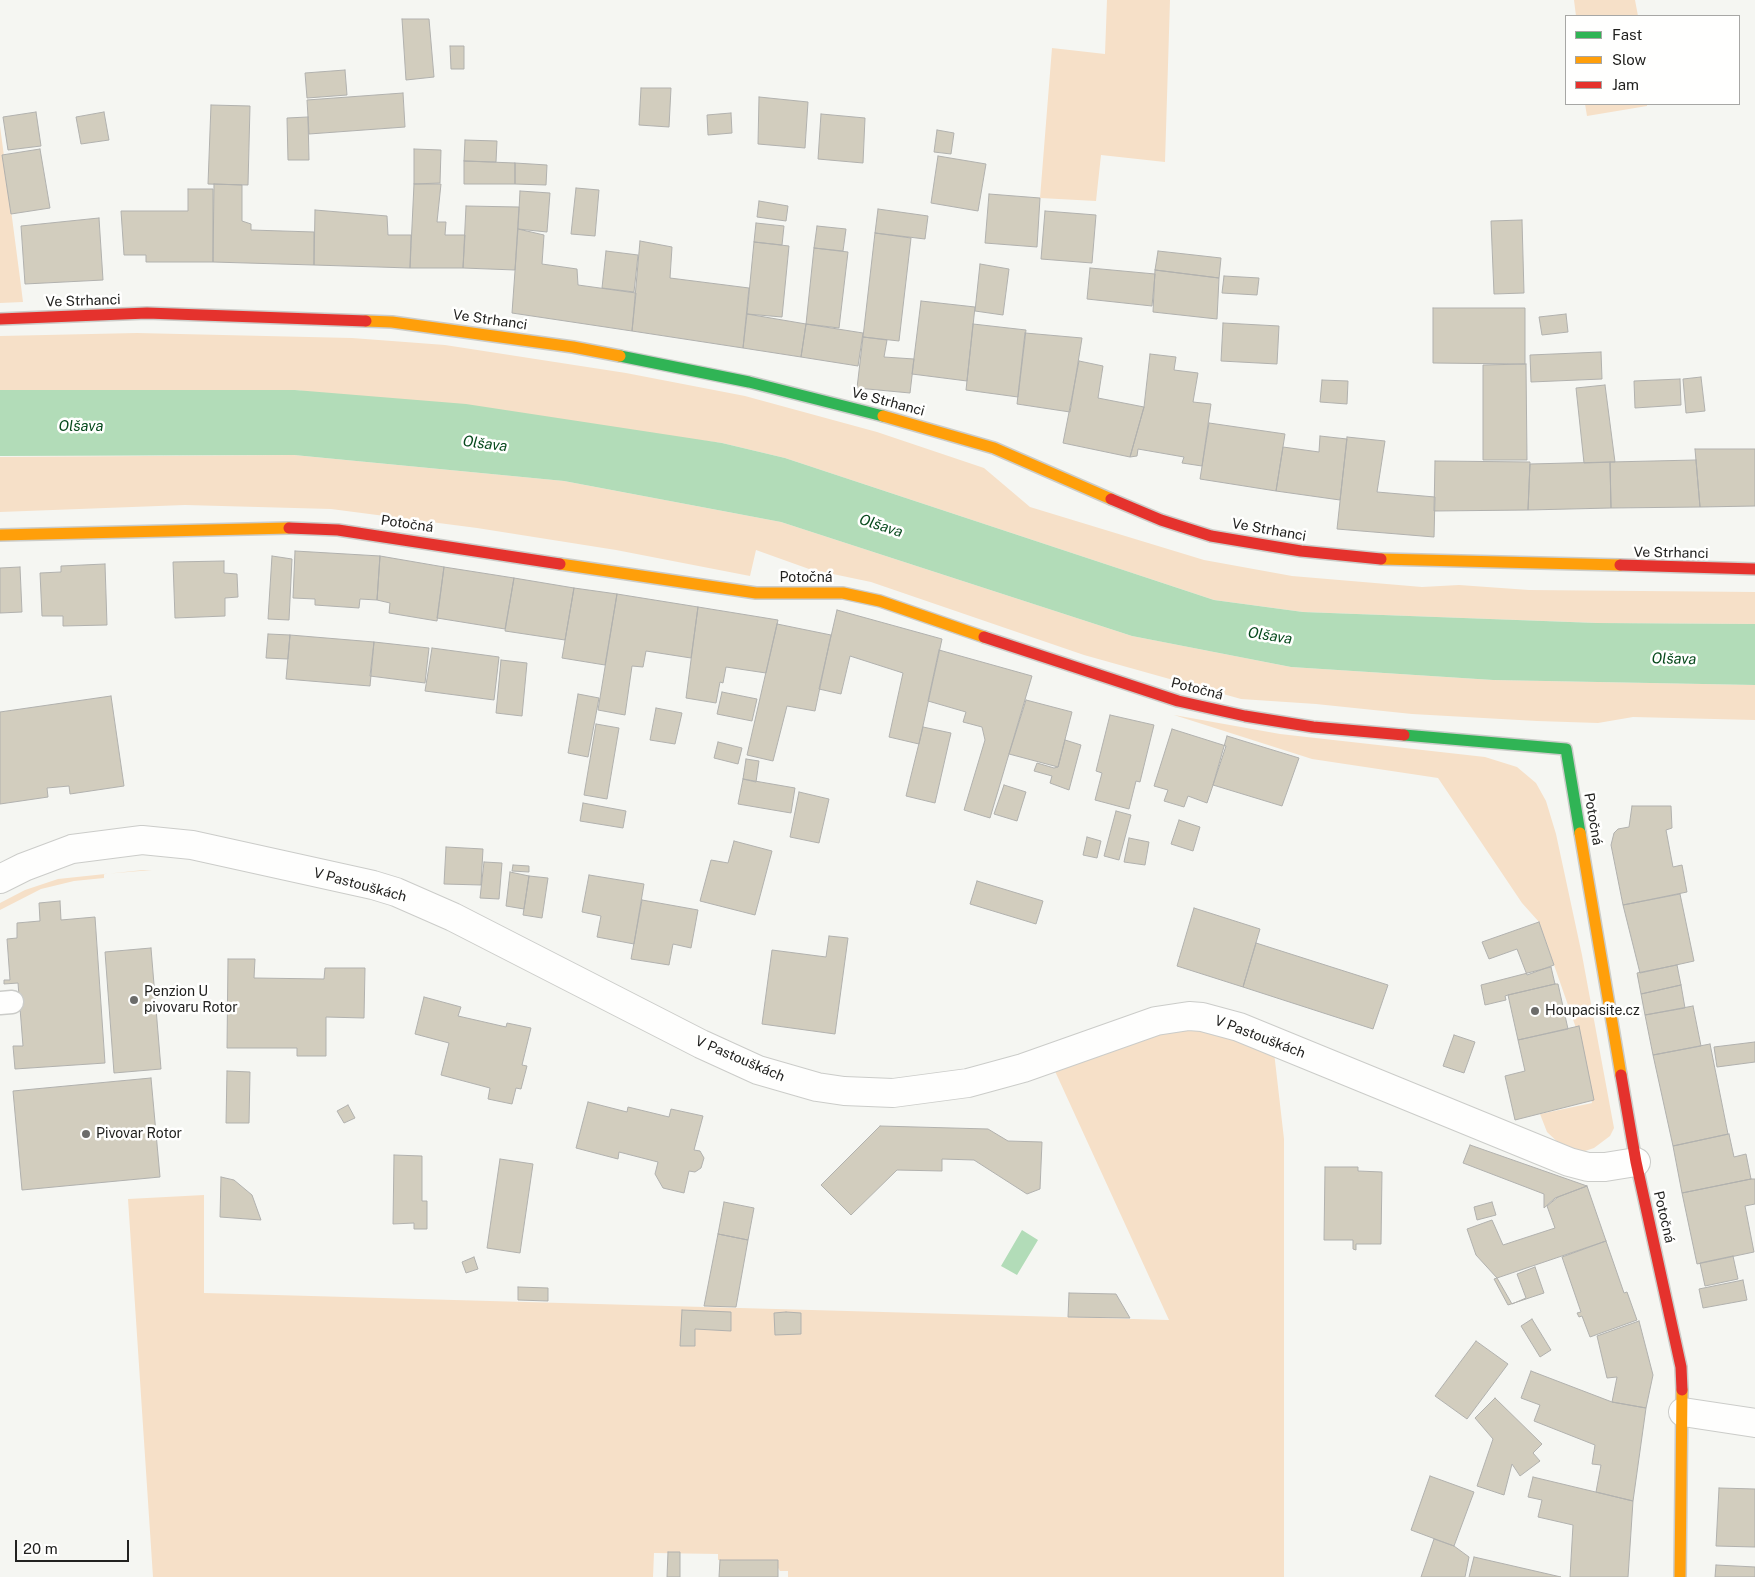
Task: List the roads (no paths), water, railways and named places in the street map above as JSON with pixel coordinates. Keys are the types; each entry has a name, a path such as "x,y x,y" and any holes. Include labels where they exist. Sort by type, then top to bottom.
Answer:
{"street":[{"name":"Ve Strhanci","path":"0,319 147,313 269,316 392,322 497,336 573,347 749,382 912,424 994,448 1161,520 1211,536 1301,551 1376,559 1755,569"},
{"name":"Potočná","path":"0,535 286,528 338,530 756,593 843,593 880,601 1039,657 1178,701 1245,716 1313,727 1566,749 1636,1162 1678,1352 1684,1412 1680,1577"},
{"name":"V Pastouškách","path":"0,880 24,867 72,849 142,840 192,845 373,885 396,892 453,917 701,1044 758,1070 817,1087 844,1091 893,1093 968,1082 1023,1068 1156,1021 1189,1016 1202,1017 1239,1027 1569,1162 1588,1167 1605,1167 1636,1162"},
{"path":"1684,1412 1755,1423"}],"water":[{"name":"Olšava","path":"0,390 295,390 466,404 722,443 785,458 1214,600 1303,612 1597,623 1755,624 1755,685 1493,680 1291,667 1132,636 781,522 564,481 294,455 0,456"},
{"path":"1022,1230 1038,1240 1017,1275 1001,1266"}],"place":[{"name":"Penzion U pivovaru Rotor","path":"134,1000"},
{"name":"Houpacisite.cz","path":"1535,1011"},
{"name":"Pivovar Rotor","path":"86,1134"}]}
